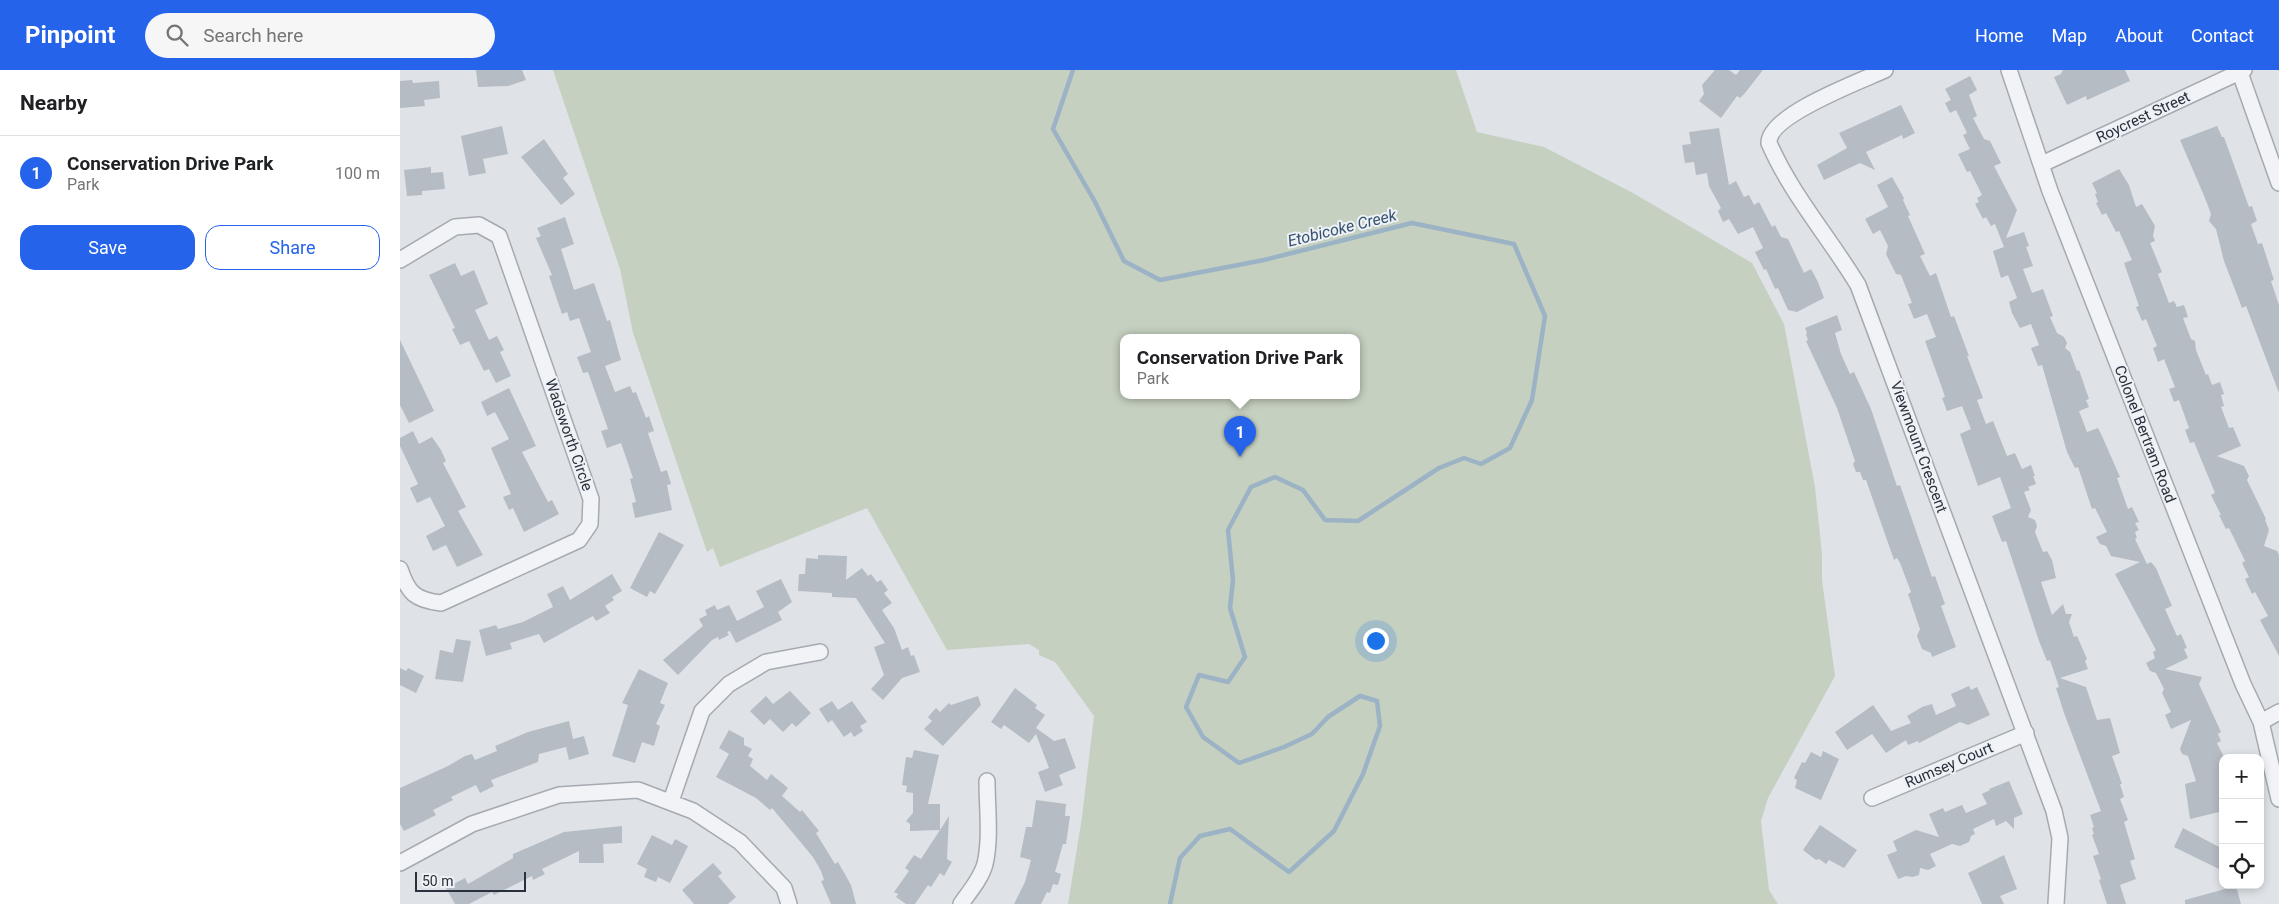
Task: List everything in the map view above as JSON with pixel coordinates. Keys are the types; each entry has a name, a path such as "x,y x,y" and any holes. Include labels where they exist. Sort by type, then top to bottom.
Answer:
{"street":[{"name":"Viewmount Crescent","path":"1885,70 1799,110 1773,130 1769,136 1769,143 1791,187 1836,248 1858,285 2054,811 2060,838 2056,904"},
{"name":"Colonel Bertram Road","path":"2009,70 2050,191 2228,647 2260,722 2279,799"},
{"name":"Roycrest Street","path":"2042,164 2241,71"},
{"path":"2241,71 2279,183"},
{"name":"Wadsworth Circle","path":"400,260 455,227 479,225 499,236 591,499 590,524 579,540 441,603 423,601 406,587 400,568"},
{"path":"671,801 702,711 729,684 766,662 820,652"},
{"path":"2260,722 2279,712"},
{"name":"Rumsey Court","path":"1872,798 2026,733"},
{"path":"961,904 978,880 985,864 987,781"},
{"path":"400,863 472,824 559,795 638,790 693,811 740,842 784,888 789,904"}],"green space":[{"path":"553,70 1456,70 1477,132 1544,147 1633,193 1752,263 1784,324 1815,487 1822,554 1822,580 1835,676 1768,798 1761,821 1769,890 1778,904 1068,904 1082,817 1094,716 1055,662 1039,655 1039,650 1029,644 947,650 867,508 720,567 713,548 707,552 633,333 620,269"}],"building":[{"path":"476,70 522,70 526,80 508,86 478,87"},
{"path":"1715,70 1729,70 1736,75 1740,70 1763,70 1740,98 1737,96 1721,118 1699,101 1704,94 1702,85"},
{"path":"2063,70 2125,70 2130,81 2087,100 2086,96 2067,105 2054,77 2061,74"},
{"path":"1970,76 1977,90 1969,95 1977,116 1973,118 1984,139 1990,141 2001,163 1994,166 2017,210 2006,238 2024,232 2029,246 2026,247 2033,266 2023,269 2032,293 2043,289 2053,316 2050,317 2057,333 2064,337 2067,343 2065,348 2070,352 2077,371 2079,370 2089,399 2086,400 2089,407 2079,411 2087,432 2098,428 2102,436 2120,477 2117,478 2128,509 2132,507 2139,522 2135,523 2139,530 2135,532 2137,538 2135,539 2147,564 2151,562 2156,568 2172,606 2165,609 2177,636 2181,634 2187,648 2184,649 2188,658 2165,669 2202,677 2199,684 2221,732 2218,734 2221,741 2217,743 2222,754 2219,754 2219,812 2190,819 2185,784 2196,781 2188,756 2182,754 2180,749 2191,720 2171,729 2165,715 2171,712 2162,693 2164,689 2156,673 2150,671 2146,663 2155,658 2153,652 2156,650 2115,574 2140,562 2111,556 2106,546 2100,544 2096,537 2107,532 2095,508 2092,509 2078,467 2075,468 2067,452 2042,365 2038,366 2031,348 2039,345 2031,324 2020,328 2012,313 2009,302 2017,298 2008,275 2001,278 1993,251 2004,247 1995,224 1991,226 1986,217 1983,219 1975,204 1979,202 1977,198 1982,195 1970,171 1967,172 1958,154 1970,149 1963,135 1967,133 1956,110 1950,113 1945,103 1951,100 1945,89"},
{"path":"412,80 413,83 439,81 440,98 424,100 425,106 400,108 400,81"},
{"path":"1901,105 1915,133 1903,139 1902,135 1866,152 1875,170 1860,163 1824,180 1817,165 1847,148 1839,133"},
{"path":"502,126 508,154 483,159 486,173 469,176 461,136"},
{"path":"2217,126 2222,137 2224,137 2249,207 2252,206 2257,221 2251,224 2258,244 2262,243 2274,280 2271,281 2279,305 2279,393 2246,306 2242,308 2224,261 2216,229 2209,221 2211,214 2180,140"},
{"path":"1719,128 1729,185 1736,181 1744,197 1749,195 1754,205 1759,202 1772,227 1775,225 1781,237 1788,239 1804,273 1811,269 1818,282 1824,298 1797,312 1788,310 1778,288 1775,289 1766,269 1764,270 1755,252 1763,248 1753,227 1738,234 1729,219 1723,222 1718,211 1721,208 1709,186 1707,173 1696,175 1694,162 1685,163 1682,145 1691,144 1689,132"},
{"path":"544,139 568,174 563,178 575,194 561,205 521,157"},
{"path":"431,167 431,173 443,172 445,189 422,191 422,195 407,196 404,170"},
{"path":"2119,169 2129,185 2136,207 2142,204 2155,226 2153,236 2155,241 2150,243 2162,272 2158,274 2169,303 2174,301 2177,307 2184,305 2188,317 2183,318 2191,339 2195,341 2196,350 2206,375 2208,374 2212,385 2220,382 2224,394 2221,395 2224,406 2221,407 2229,428 2233,427 2241,446 2217,456 2244,466 2249,476 2247,480 2266,519 2269,530 2264,546 2277,551 2279,555 2279,656 2260,620 2268,616 2255,592 2252,594 2245,579 2249,577 2242,563 2245,561 2229,528 2226,529 2219,515 2221,515 2211,495 2215,493 2194,442 2190,443 2185,430 2189,428 2179,400 2174,402 2169,389 2175,387 2164,359 2158,362 2153,348 2157,346 2146,319 2142,321 2136,307 2139,306 2124,263 2132,260 2119,231 2116,232 2106,213 2102,215 2096,203 2098,202 2095,194 2097,193 2092,183"},
{"path":"1892,177 1904,198 1903,200 1910,215 1908,216 1925,254 1920,256 1930,276 1936,273 1951,317 1954,316 1983,398 1977,400 1986,424 1993,421 2007,456 2015,453 2022,469 2031,465 2035,476 2033,476 2036,484 2028,487 2030,490 2024,492 2031,510 2028,517 2035,520 2037,526 2035,532 2043,552 2047,551 2052,560 2056,578 2041,582 2052,615 2063,604 2066,614 2072,614 2069,622 2074,637 2077,636 2087,659 2085,661 2088,669 2060,678 2086,687 2097,720 2110,718 2120,753 2112,756 2122,784 2120,784 2124,797 2120,799 2128,820 2124,822 2135,859 2130,861 2136,879 2120,885 2126,904 2107,904 2099,880 2101,879 2093,856 2099,854 2092,835 2094,834 2092,828 2094,827 2090,815 2101,811 2064,713 2056,688 2059,687 2050,660 2047,661 2039,641 2006,541 2002,542 1992,516 2011,508 2000,477 1978,486 1960,434 1971,429 1962,406 1947,411 1942,398 1945,397 1925,341 1936,337 1927,314 1914,319 1908,304 1912,303 1901,275 1896,274 1886,254 1888,246 1880,230 1873,234 1865,219 1888,207 1877,185"},
{"path":"565,217 574,244 561,249 574,290 594,283 607,321 610,320 621,360 605,366 615,392 630,386 633,393 636,392 646,418 649,416 654,431 648,433 661,472 667,470 671,484 667,485 672,510 635,518 632,503 636,502 630,479 633,478 621,443 607,448 601,431 608,429 588,372 583,373 577,357 591,352 579,318 570,321 567,312 562,314 549,276 552,275 536,238 541,236 537,228"},
{"path":"455,263 461,276 474,270 488,304 475,310 489,340 497,336 504,350 500,352 511,376 496,383 489,369 484,371 469,341 460,345 452,329 455,328 429,275"},
{"path":"1837,315 1842,330 1835,333 1841,354 1850,374 1854,372 1871,409 1897,486 1900,485 1932,577 1935,576 1945,604 1941,606 1956,647 1932,657 1931,653 1922,649 1917,636 1920,629 1908,594 1911,592 1900,563 1897,558 1894,560 1866,480 1863,480 1860,472 1856,472 1853,464 1855,461 1837,408 1806,341 1808,340 1805,328"},
{"path":"400,340 434,411 409,423 400,405"},
{"path":"509,388 536,446 522,452 548,502 552,500 559,514 524,532 513,508 509,510 503,497 511,494 491,448 509,439 495,412 487,416 481,402"},
{"path":"413,431 419,444 432,437 441,450 446,461 443,463 466,507 458,511 483,555 457,567 446,545 433,551 426,536 445,526 430,497 417,503 410,488 418,484 400,446 400,438"},
{"path":"659,532 684,545 655,594 650,591 647,597 630,588"},
{"path":"818,555 847,556 846,580 862,568 868,576 871,574 877,582 881,580 888,590 884,593 892,603 882,610 894,628 902,650 908,647 911,656 914,655 920,672 902,678 883,700 871,689 884,675 874,647 885,643 856,598 832,597 832,593 798,591 799,574 805,574 806,558 818,559"},
{"path":"612,574 622,591 612,597 614,600 605,606 610,613 596,621 593,616 544,643 539,634 510,643 512,649 486,656 479,630 496,625 498,629 523,622 553,607 547,594 563,586 570,600"},
{"path":"781,579 792,602 778,612 782,620 736,643 730,631 727,632 729,635 719,640 718,637 712,640 678,675 663,660 703,626 699,619 707,615 705,610 715,605 717,610 729,605 737,621 764,607 756,591"},
{"path":"456,639 471,641 463,682 435,679 440,650 453,653"},
{"path":"400,668 406,671 408,668 424,676 416,693 400,685"},
{"path":"639,669 668,683 660,703 665,705 656,724 660,726 654,746 642,742 635,763 612,756 628,705 622,703"},
{"path":"1969,686 1971,690 1977,687 1990,715 1968,725 1960,722 1919,743 1918,741 1908,745 1906,740 1886,753 1872,734 1847,750 1835,732 1873,705 1891,731 1911,723 1907,716 1922,707 1932,704 1936,715 1956,706 1951,694"},
{"path":"1015,688 1037,705 1035,708 1045,715 1036,728 1054,741 1065,738 1076,768 1059,775 1063,785 1045,792 1038,772 1049,768 1036,734 1029,743 1004,725 1001,729 991,722"},
{"path":"790,691 811,713 796,727 792,723 783,732 770,719 764,725 750,711 766,696 773,704"},
{"path":"978,696 981,705 943,746 924,729 932,721 928,717 936,708 940,712 949,703 951,705"},
{"path":"832,701 838,710 852,701 867,722 860,726 863,731 854,737 851,732 844,737 832,720 828,723 819,709"},
{"path":"569,721 573,739 584,736 589,754 569,760 566,747 539,754 538,762 491,780 494,786 480,793 476,785 451,797 453,800 433,810 436,815 404,831 400,824 400,788 465,756 472,754 475,760 497,751 495,746 528,732"},
{"path":"729,730 744,738 744,745 752,749 748,756 753,759 750,766 767,780 771,774 788,788 782,796 800,812 802,810 819,831 816,833 835,864 838,862 851,885 856,904 831,904 821,881 824,880 821,871 813,857 772,808 770,810 756,798 716,777 729,754 719,748"},
{"path":"914,750 939,755 928,804 940,804 940,830 910,831 910,824 906,821 913,813 913,793 906,792 907,786 902,785 906,757 912,758"},
{"path":"1823,751 1839,759 1821,800 1795,788 1797,780 1794,778 1802,762 1805,763 1811,752 1821,757"},
{"path":"2009,781 2023,814 2014,818 2014,829 2006,821 1996,826 1994,819 1973,829 1975,834 1971,836 1969,842 1960,846 1952,844 1930,854 1936,866 1928,870 1920,868 1919,875 1898,879 1887,855 1897,851 1893,841 1916,830 1939,837 1929,814 1943,808 1945,812 1962,805 1966,813 1987,804 1982,794"},
{"path":"1036,800 1066,804 1065,816 1070,816 1066,844 1063,844 1055,872 1061,874 1058,885 1053,884 1050,893 1047,892 1041,904 1014,904 1025,882 1031,860 1020,857 1026,827 1032,827"},
{"path":"949,816 947,859 952,862 944,876 940,873 931,887 928,885 915,904 906,904 896,897 898,894 894,892 909,871 905,868 914,855 921,859"},
{"path":"1820,825 1857,850 1844,868 1829,860 1826,864 1819,859 1816,860 1803,850"},
{"path":"622,826 622,843 603,844 604,863 579,863 579,851 542,869 545,874 533,880 532,876 494,895 492,892 469,904 455,904 446,888 465,878 468,884 513,858 513,854 564,832"},
{"path":"2183,828 2219,847 2219,869 2174,847"},
{"path":"652,835 672,845 675,839 688,846 670,883 658,877 656,882 644,877 647,869 637,864"},
{"path":"2004,855 2017,889 2000,896 2004,904 1982,904 1968,873"},
{"path":"713,863 722,873 718,876 736,897 728,904 694,904 682,890"},
{"path":"2225,889 2237,889 2241,904 2185,904 2185,900"}],"waterway":[{"name":"Etobicoke Creek","path":"1073,70 1053,129 1095,202 1124,261 1160,280 1264,260 1412,223 1514,244 1545,316 1532,400 1510,448 1481,464 1464,458 1439,468 1358,521 1325,520 1303,490 1275,477 1251,487 1228,530 1233,580 1230,608 1245,657 1228,682 1199,675 1186,707 1203,737 1239,763 1284,747 1312,734 1328,717 1360,696 1377,701 1380,726 1363,774 1334,831 1289,872 1230,829 1200,836 1180,858 1170,904"}],"place":[{"name":"Conservation Drive Park","path":"1240,457"}]}
